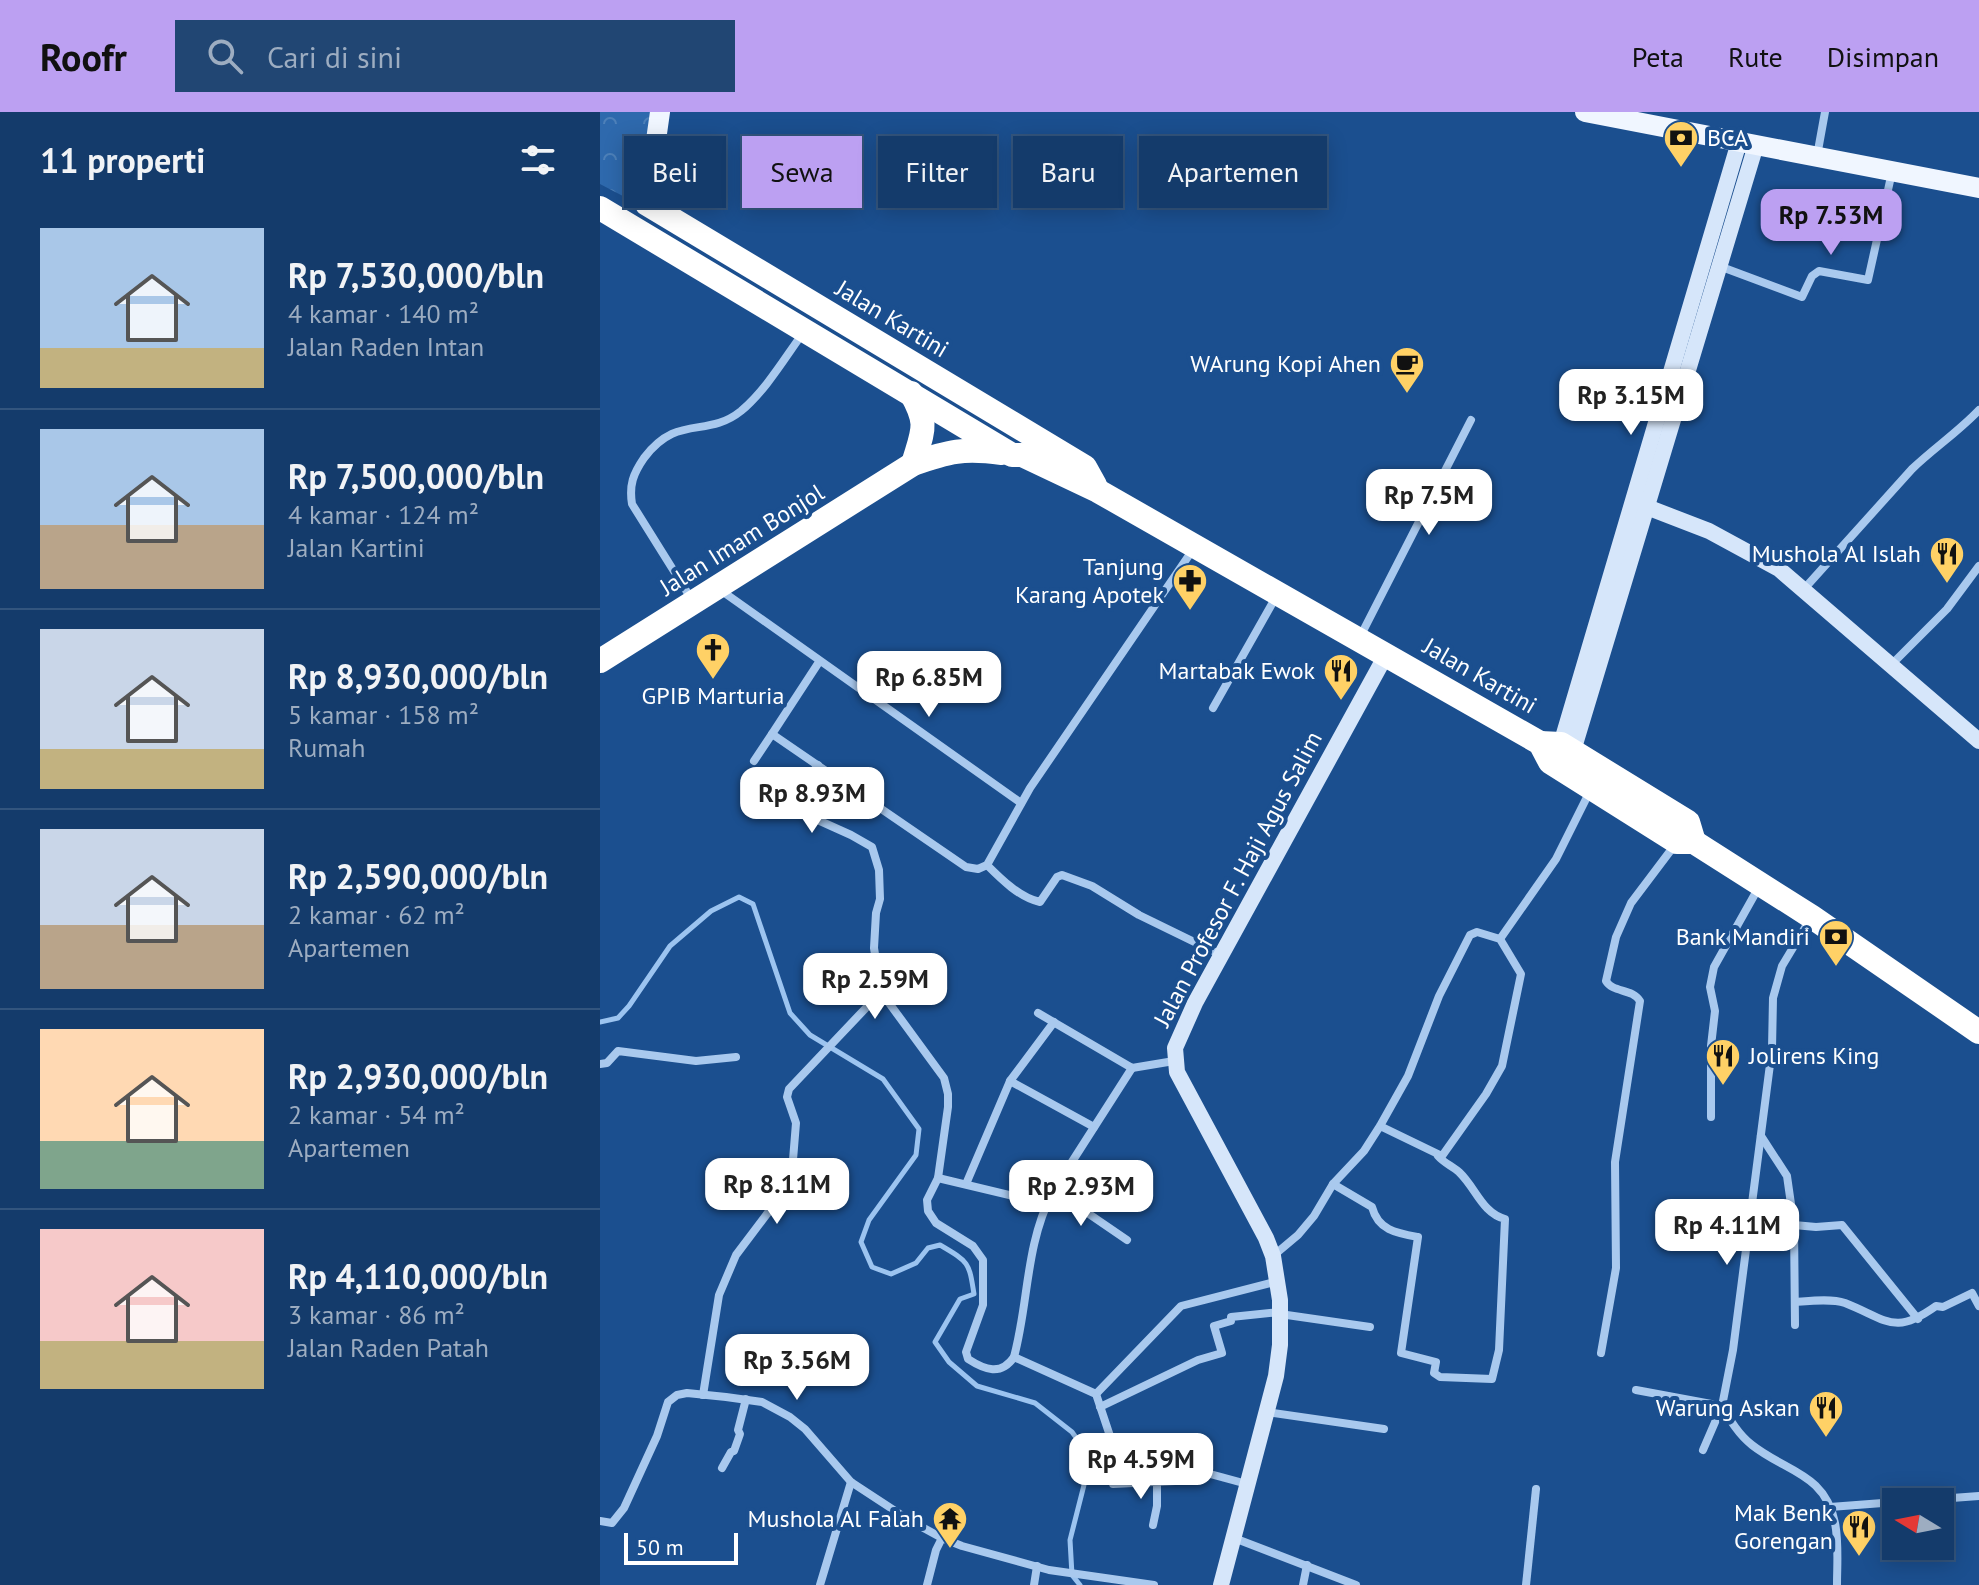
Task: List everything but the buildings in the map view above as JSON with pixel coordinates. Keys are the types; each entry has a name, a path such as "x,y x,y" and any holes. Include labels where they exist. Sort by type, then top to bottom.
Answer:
{"highway":[{"name":"Jalan Kartini","path":"600,208 1012,455 1022,455 1098,491 1386,655 1558,746 1550,762 1812,917 1979,1032"},
{"path":"632,226 644,208"},
{"name":"Jalan Kartini","path":"654,208 1085,467 1098,491"},
{"path":"911,393 923,414 924,425 913,464"},
{"name":"Jalan Imam Bonjol","path":"600,661 719,589 913,464 948,451 978,450 1012,455"},
{"path":"1558,746 1688,822 1686,842"}],"main road":[{"path":"657,136 660,112"},
{"path":"1585,112 1979,188"}],"street":[{"path":"1817,157 1825,112"},
{"path":"1640,504 1719,266 1747,143"},
{"path":"1558,746 1602,630 1747,143"},
{"path":"1719,266 1802,297 1812,276 1819,271 1868,280 1892,171"},
{"path":"694,603 632,504 632,478 664,437 687,427 725,422 741,410 756,396 806,329"},
{"path":"1804,589 1912,469 1963,428 1979,410"},
{"path":"1359,640 1471,420"},
{"path":"1640,504 1709,531 1779,569 1979,741"},
{"path":"772,734 966,867 978,869 987,865 1021,803 1194,548"},
{"path":"1890,666 1947,609 1979,566"},
{"path":"719,589 1021,803"},
{"path":"1213,708 1277,594"},
{"name":"Jalan Profesor F. Haji Agus Salim","path":"1221,1585 1267,1412 1280,1345 1278,1281 1266,1238 1186,1092 1174,1061 1175,1048 1184,1022 1386,655"},
{"path":"754,761 819,662"},
{"path":"818,765 798,794 796,804 800,812 872,847 879,870 880,899 874,948 881,992 944,1078 948,1107 938,1178 927,1200 928,1211 936,1223 973,1246 983,1260 983,1305 967,1344 968,1359 983,1369 993,1371 1008,1365 1014,1357 1032,1251 1047,1204 1132,1068"},
{"path":"1500,939 1548,872 1592,787"},
{"path":"1601,1353 1616,1268 1615,1162 1640,1001 1635,995 1610,987 1606,981 1616,937 1631,903 1686,842"},
{"path":"987,865 1032,901 1040,902 1057,877 1062,875 1077,880 1139,915 1221,955"},
{"path":"1711,1117 1711,1046 1715,1011 1710,987 1714,967 1761,885"},
{"path":"1703,1450 1722,1406 1733,1350 1772,1049 1776,983 1788,953 1812,917"},
{"path":"1273,1256 1298,1235 1314,1216 1333,1184 1364,1151 1380,1126 1408,1076 1439,996 1470,935 1477,932 1500,939 1521,974 1502,1066 1442,1156 1438,1156"},
{"path":"703,1395 719,1295 736,1255 785,1190 792,1172 796,1123 787,1097 789,1089 881,992"},
{"path":"1038,1013 1132,1068 1174,1061"},
{"path":"966,1184 1010,1081 1054,1022"},
{"path":"600,1064 607,1063 618,1051 696,1061 736,1057"},
{"path":"1010,1081 1094,1127"},
{"path":"1333,1184 1372,1207 1376,1220 1382,1225 1418,1237 1401,1353 1436,1362 1434,1373 1440,1377 1492,1379 1499,1350 1505,1219 1486,1209 1459,1173 1438,1156 1380,1126"},
{"path":"1760,1135 1787,1176 1794,1225 1795,1325"},
{"path":"938,1178 1047,1204"},
{"path":"1059,1183 1082,1197 1089,1214 1127,1240"},
{"path":"1794,1225 1842,1225 1918,1319"},
{"path":"1096,1394 1181,1306 1278,1281"},
{"path":"1795,1302 1842,1302 1896,1324 1918,1319 1936,1306 1943,1307 1972,1293 1979,1306"},
{"path":"1100,1407 1198,1360 1222,1353 1214,1326 1231,1321 1231,1317 1280,1313 1370,1327"},
{"path":"1014,1357 1096,1394 1110,1436 1104,1439 1113,1484 1175,1481 1180,1470 1188,1468 1248,1484"},
{"path":"1636,1390 1722,1406 1752,1446 1814,1483 1830,1507 1837,1538 1837,1585"},
{"path":"600,1521 612,1523 624,1508 657,1436 668,1402 677,1395 687,1393 746,1399 762,1402 790,1417 805,1429 851,1482 942,1538 1049,1570 1154,1585"},
{"path":"722,1468 734,1451 740,1434 738,1430 746,1399"},
{"path":"1267,1412 1384,1429"},
{"path":"1153,1525 1157,1481"},
{"path":"820,1585 851,1482"},
{"path":"1526,1585 1536,1489"},
{"path":"1954,1498 1979,1496"},
{"path":"1830,1507 1882,1503"},
{"path":"927,1585 942,1538"},
{"path":"1234,1538 1356,1585"},
{"path":"1303,1585 1307,1565"},
{"path":"1034,1585 1037,1566"}],"green space":[{"path":"600,112 650,112 647,136 624,136 624,197 600,184"}],"waterway":[{"path":"600,1022 618,1018 670,946 711,911 739,897 753,904 790,1013 810,1035 883,1079 919,1129 916,1155 869,1220 861,1242 872,1267 891,1274 916,1263 928,1248 940,1245 962,1260 969,1269 974,1294 960,1299 935,1342 949,1362 977,1386 1035,1403 1072,1432 1085,1450 1084,1485 1070,1540 1072,1575 1080,1585"}],"place":[{"name":"BCA","path":"1681,169"},
{"name":"WArung Kopi Ahen","path":"1407,395"},
{"name":"Mushola Al Islah","path":"1947,585"},
{"name":"Tanjung Karang Apotek","path":"1190,612"},
{"name":"GPIB Marturia","path":"713,681"},
{"name":"Martabak Ewok","path":"1341,702"},
{"name":"Bank Mandiri","path":"1836,968"},
{"name":"Jolirens King","path":"1723,1087"},
{"name":"Warung Askan","path":"1826,1439"},
{"name":"Mushola Al Falah","path":"950,1550"},
{"name":"Mak Benk Gorengan","path":"1859,1558"}]}
